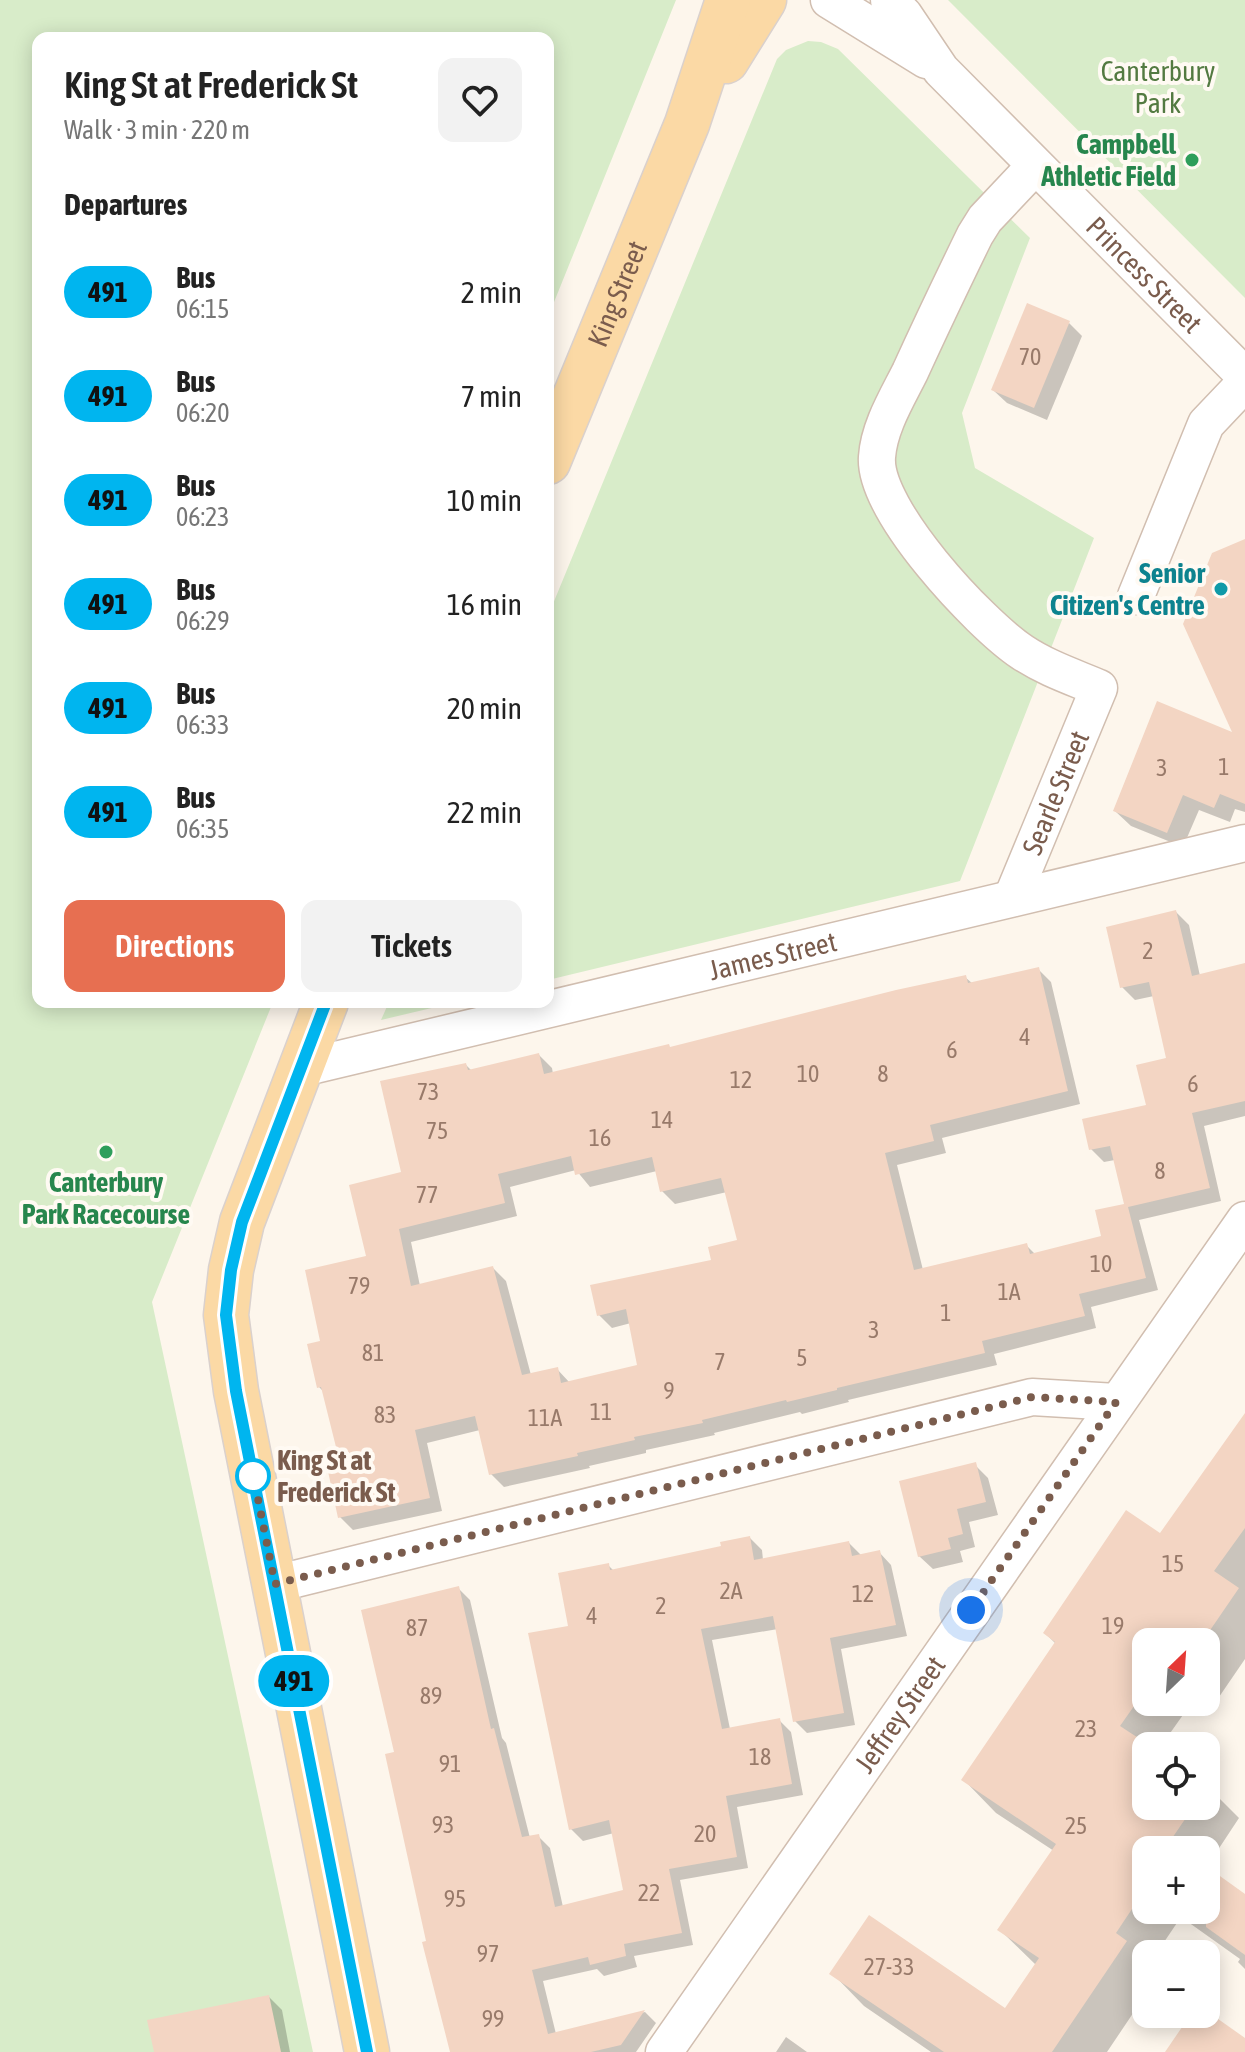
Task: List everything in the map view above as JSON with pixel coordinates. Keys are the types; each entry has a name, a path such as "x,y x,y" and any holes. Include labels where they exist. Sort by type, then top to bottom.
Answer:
{"main road":[{"name":"King Street","path":"554,447 687,124 728,0"},
{"name":"King Street","path":"687,124 764,0"},
{"path":"323,1008 242,1222 231,1270 226,1315 236,1391 367,2052"}],"street":[{"name":"Princess Street","path":"829,0 941,70"},
{"name":"Princess Street","path":"889,0 904,15 941,70 1245,376"},
{"name":"Searle Street","path":"1012,898 1099,688 1044,665 994,631 967,605 885,496 878,477 877,457 888,418 975,235 985,219 1035,166"},
{"path":"1136,596 1206,424 1245,383"},
{"name":"James Street","path":"554,1008 1245,843"},
{"name":"James Street","path":"298,1069 553,1008"},
{"name":"Jeffrey Street","path":"664,2052 1245,1220"},
{"path":"275,1584 1032,1397 1116,1402"}],"green space":[{"name":"Canterbury Park Racecourse","path":"0,0 676,0 554,302 554,32 32,32 32,1008 271,1008 152,1302 313,2052 0,2052"},
{"name":"Campbell Athletic Field","path":"948,0 1245,0 1245,298"},
{"path":"808,41 838,49 1030,238 962,413 975,468 1094,538 960,881 554,979 554,601 777,59 786,50"},
{"path":"386,1008 432,1008 381,1020"}],"building":[{"path":"1027,303 1070,321 1034,408 991,390"},
{"path":"1245,539 1245,804 1220,794 1214,808 1183,795 1167,833 1113,811 1157,701 1232,732 1183,624 1212,553"},
{"path":"1176,910 1192,976 1245,963 1245,1101 1192,1113 1210,1188 1128,1207 1146,1278 1079,1294 1085,1316 982,1341 985,1353 702,1420 703,1423 634,1437 635,1440 577,1453 578,1456 489,1475 475,1416 415,1430 430,1498 338,1518 326,1462 339,1459 307,1344 320,1341 305,1270 366,1256 349,1185 401,1172 380,1081 466,1063 468,1070 539,1053 544,1074 669,1044 670,1047 896,990 966,975 968,983 1039,967 1068,1091 930,1125 934,1141 885,1153 914,1270 1027,1243 1030,1254 1101,1236 1095,1210 1124,1204 1110,1146 1089,1150 1082,1119 1146,1105 1136,1065 1166,1058 1149,982 1120,988 1106,927","holes":["571,1156 575,1175 652,1157 660,1192 721,1178 737,1240 708,1247 711,1260 590,1285 597,1316 626,1309 637,1365 561,1383 558,1367 522,1375 493,1266 411,1286 399,1229 505,1203 498,1174"]},
{"path":"1245,1413 1245,1528 1214,1571 1239,1588 1212,1628 1132,1628 1132,1709 1120,1726 1132,1734 1132,1820 1184,1820 1174,1836 1132,1836 1132,1909 1116,1933 1127,1941 1052,2052 944,2052 829,1974 869,1915 1005,2008 1039,1958 997,1930 1056,1844 961,1780 1055,1642 1043,1633 1126,1510 1160,1533"},
{"path":"976,1462 986,1502 957,1509 963,1534 948,1538 951,1549 918,1557 899,1481"},
{"path":"750,1536 754,1560 849,1541 852,1556 880,1550 896,1625 830,1638 844,1713 793,1722 773,1616 701,1629 722,1729 780,1718 792,1784 726,1796 737,1857 669,1869 682,1933 624,1944 626,1956 590,1965 588,1957 532,1970 548,2034 645,2010 621,2045 591,2052 450,2052 422,1942 426,1941 385,1754 394,1752 361,1610 459,1586 491,1729 494,1728 522,1837 539,1834 555,1907 623,1890 609,1820 569,1830 528,1633 568,1626 558,1573 609,1563 610,1570 721,1546 720,1542"},
{"path":"1220,1876 1245,1894 1245,1955 1206,1924 1220,1924"},
{"path":"269,1995 281,2052 154,2052 147,2020"},
{"path":"1220,2020 1245,2038 1245,2052 1165,2052 1181,2028 1220,2028"}],"bus line":[{"name":"491","path":"323,1008 242,1222 231,1270 226,1315 236,1391 367,2052"}],"place":[{"name":"Campbell Athletic Field","path":"1192,160"},
{"name":"Senior Citizen's Centre","path":"1221,589"},
{"name":"Canterbury Park Racecourse","path":"106,1152"},
{"name":"King St at Frederick St","path":"253,1476"}],"route":[{"path":"253,1476 275,1584 1032,1397 1116,1402 971,1610"}],"park label":[{"name":"Canterbury Park","path":"1158,87"}]}
